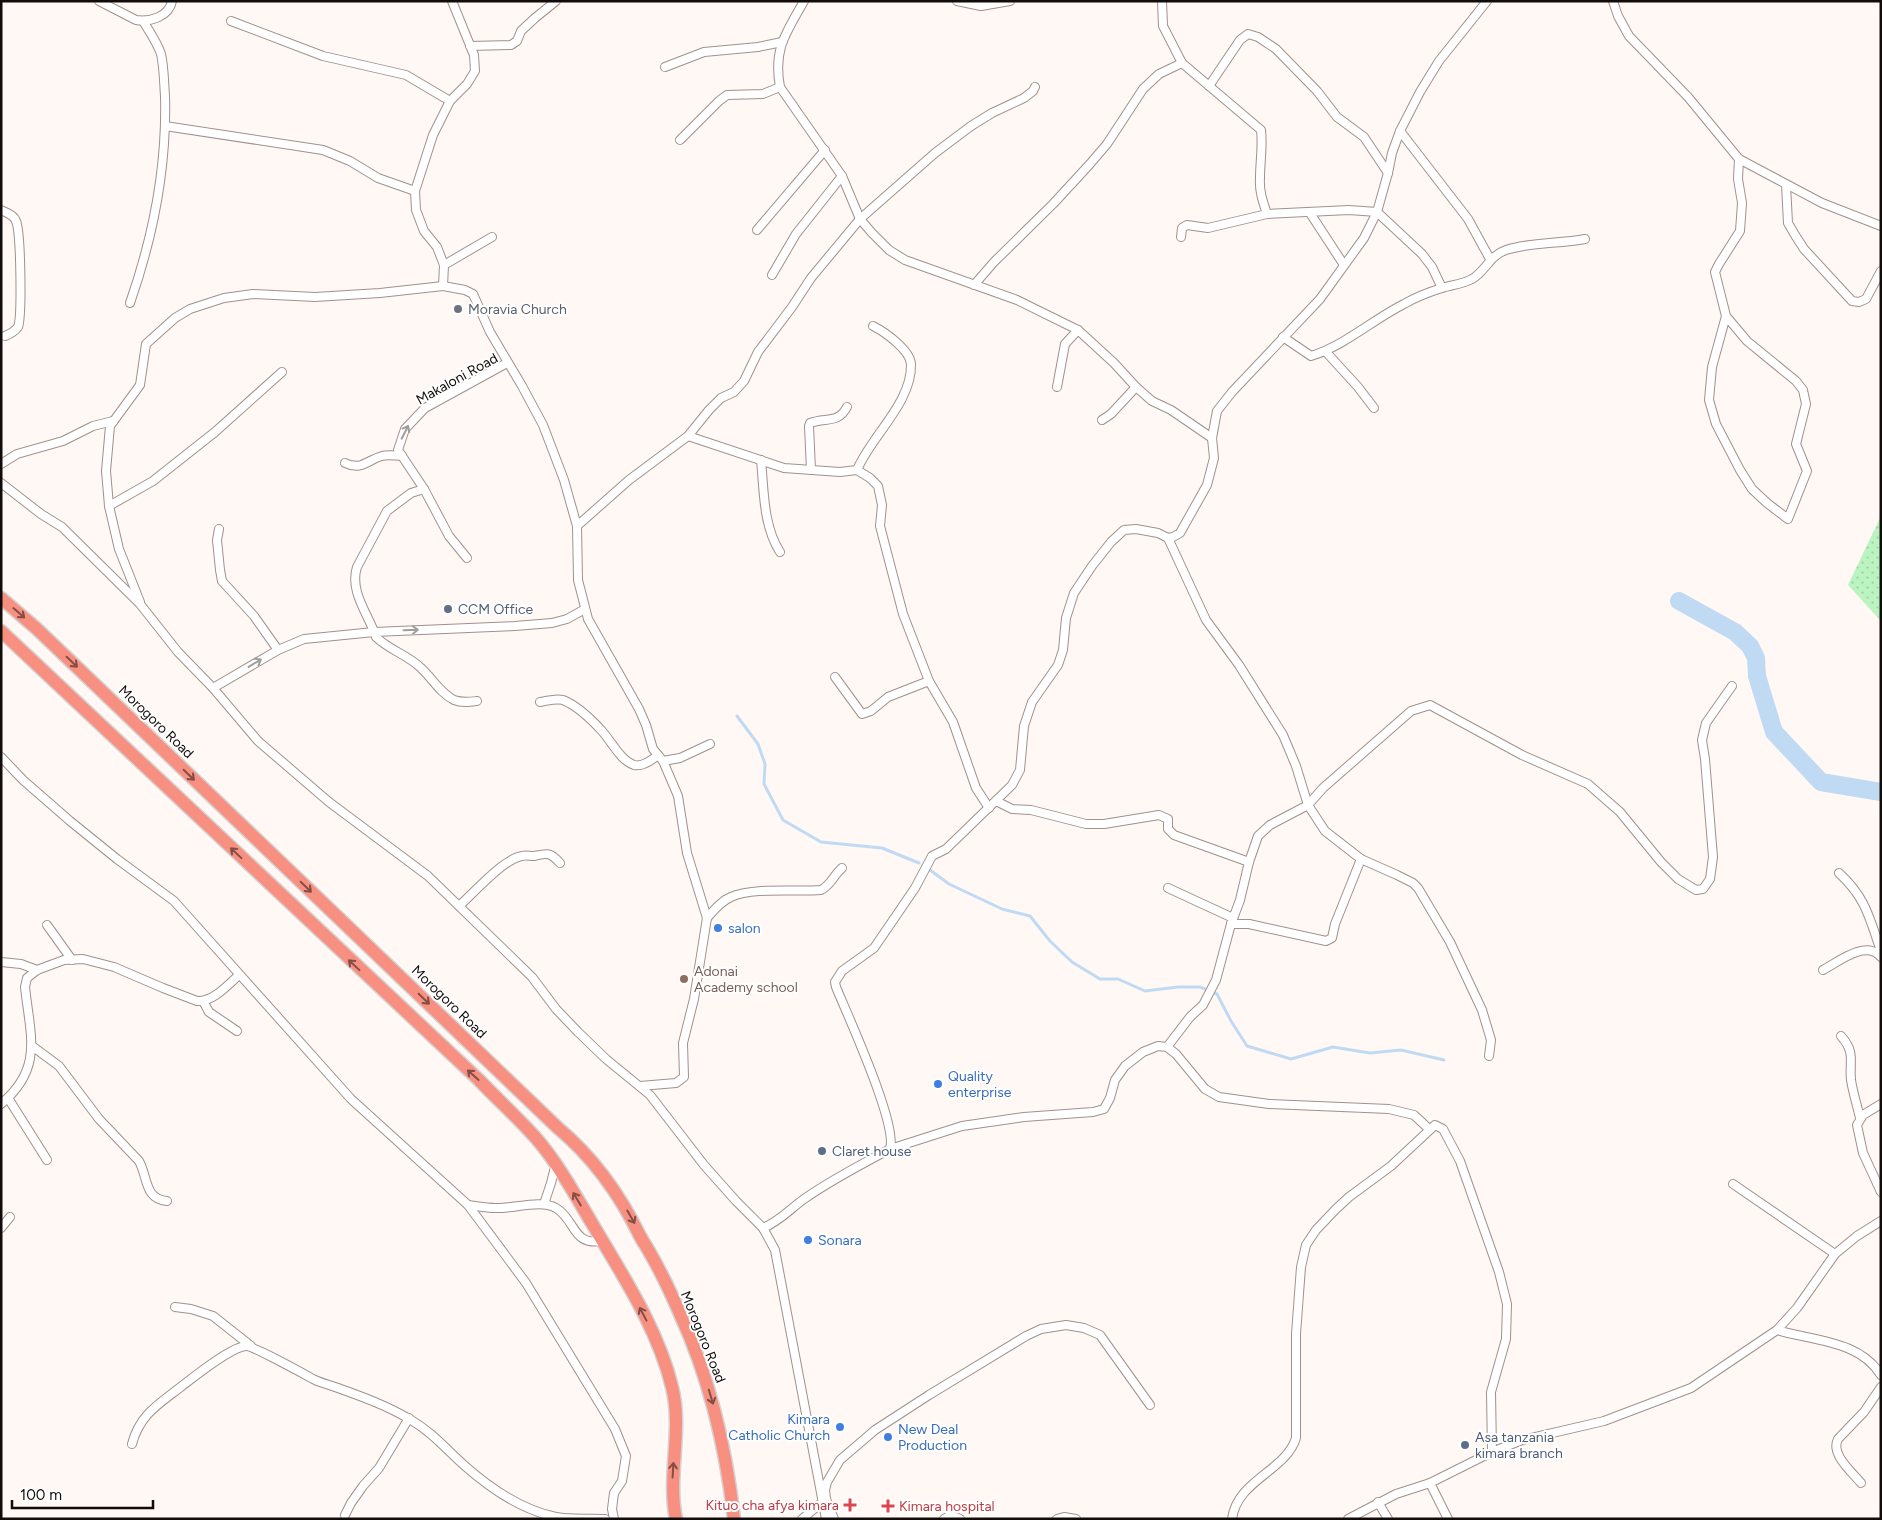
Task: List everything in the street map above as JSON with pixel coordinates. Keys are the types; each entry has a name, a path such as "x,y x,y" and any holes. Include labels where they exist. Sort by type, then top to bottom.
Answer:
{"highway":[{"name":"Morogoro Road","path":"1,598 44,635 544,1115 576,1143 604,1176 630,1214 681,1315 702,1368 722,1442 729,1477 734,1519"},
{"path":"1,631 479,1080 535,1137 556,1163 624,1278 660,1348 673,1388 676,1420 672,1484 676,1519"}],"street":[{"path":"100,1 136,20 143,21 151,20 166,13 172,1"},
{"path":"443,286 444,265 437,247 424,231 416,210 414,191 433,135 450,101 467,84 474,71 474,55 452,1"},
{"path":"470,46 511,45 517,41 522,31 535,18 556,1"},
{"path":"804,1 782,42 777,70 780,88 842,176 860,219 872,233 890,250 905,260 1017,300 1078,330 1152,401 1171,410 1212,438"},
{"path":"958,1 981,6 1010,1"},
{"path":"1162,1 1162,26 1182,63 1261,130 1263,146 1260,180 1261,198 1267,214"},
{"path":"1613,1 1618,16 1629,36 1688,97 1739,159 1822,203 1881,226"},
{"path":"1168,538 1180,533 1207,485 1214,458 1212,438 1217,411 1232,392 1320,299 1364,238 1377,212 1392,153 1400,131 1420,92 1439,60 1486,2"},
{"path":"130,303 139,276 157,200 164,155 164,86 160,54 152,35 143,21"},
{"path":"231,21 322,56 406,75 450,101"},
{"path":"1209,86 1240,40 1248,34 1258,37 1276,50 1317,91 1337,117 1364,137 1388,173"},
{"path":"665,67 704,52 758,47 782,42"},
{"path":"974,285 1090,165 1107,144 1143,89 1159,74 1182,63"},
{"path":"577,526 629,480 688,436 721,398 734,392 744,381 758,352 792,308 811,278 860,219 941,148 978,121 1024,98 1035,87"},
{"path":"680,140 727,95 763,94 780,88"},
{"path":"165,126 323,150 350,161 378,178 414,191"},
{"path":"1400,131 1468,219 1490,259"},
{"path":"756,230 825,150"},
{"path":"1726,316 1712,367 1709,400 1716,424 1752,489 1788,519 1807,471 1796,444 1806,404 1803,390 1796,381 1747,341 1726,316 1715,272 1740,231 1742,215 1738,179 1739,159"},
{"path":"772,275 796,234 842,176"},
{"path":"1786,185 1788,223 1804,249 1852,301 1859,302 1866,299 1881,271"},
{"path":"1,210 16,220 20,249 20,313 18,326 11,334 5,336"},
{"path":"1181,237 1182,228 1187,225 1208,228 1267,214 1349,210 1377,212 1422,254 1432,267 1442,288"},
{"path":"1310,213 1344,265"},
{"path":"444,265 492,236"},
{"path":"1283,337 1311,356 1326,352 1396,308 1442,288 1472,279 1490,259 1504,250 1585,239"},
{"path":"140,604 119,550 109,506 106,471 109,431 113,421 140,385 146,344 175,318 190,309 224,298 253,294 324,296 380,293 443,286 473,294 490,332 507,363"},
{"path":"857,470 860,462 888,421 907,388 911,362 907,353 892,339 873,326"},
{"path":"1057,387 1065,344 1078,330"},
{"path":"1326,352 1358,386 1374,408"},
{"name":"Makaloni Road","path":"402,456 398,450 405,429 425,408 507,363 543,425 564,480 577,526 578,580 588,619 639,709 653,749 663,761 678,796 687,853 707,918"},
{"path":"109,506 153,481 214,432 282,372"},
{"path":"1102,420 1111,414 1136,387"},
{"path":"811,470 810,423 837,418 843,414 847,407"},
{"path":"1,464 17,454 63,440 93,426 113,421"},
{"path":"688,436 784,468 840,472 857,470 870,478 878,486 882,505 880,526 903,614 928,681 952,722 976,788 989,808"},
{"path":"345,463 353,466 364,464 384,455 402,456 424,489 448,536 467,558"},
{"path":"761,460 767,519 776,546 780,552"},
{"path":"1,483 40,514 62,527 140,604 178,652 265,747 329,802 428,876 532,977 556,1009 578,1032 659,1105 669,1121 704,1165 763,1228 775,1250 825,1500 834,1519"},
{"path":"424,489 411,493 387,511 355,574 358,596 376,637 382,643 420,667 444,693 453,699 462,702 477,701"},
{"path":"219,529 217,540 222,581 254,616 278,650"},
{"path":"890,1150 892,1139 887,1117 835,982 842,971 874,948 914,888 932,856 946,848 1012,785 1020,770 1024,726 1032,702 1058,665 1063,650 1066,618 1074,593 1111,542 1124,530 1136,529 1158,533 1168,538 1206,620 1239,664 1282,734 1296,766 1308,806 1325,831 1361,859 1397,875 1418,888 1454,950 1482,1010 1491,1040 1489,1056"},
{"path":"213,688 278,650 304,639 374,632 552,623 567,619 585,609"},
{"path":"835,677 862,714 871,711 888,696 928,681"},
{"path":"1167,1047 1190,1017 1203,1005 1216,980 1258,836 1270,826 1308,806 1323,788 1411,710 1430,705 1522,755 1588,784 1620,812 1661,862 1678,879 1696,890 1703,889 1710,879 1712,857 1702,740 1706,723 1732,686"},
{"path":"540,702 561,699 582,712 601,730 625,760 632,765 637,766 650,762 680,758 710,744"},
{"path":"1,757 23,780 70,821 174,901 351,1099 468,1205 526,1284 615,1429 626,1456 622,1481 614,1493 612,1509 614,1519"},
{"path":"996,801 1012,809 1031,810 1086,824 1104,824 1159,815 1168,819 1168,829 1174,835 1249,862"},
{"path":"459,906 502,865 513,859 543,853 552,855 560,863"},
{"path":"1168,888 1232,921 1326,942 1332,938 1335,924 1361,859"},
{"path":"640,1086 676,1083 684,1077 683,1044 694,999 707,918 718,906 731,897 746,893 821,890 831,883 834,875 842,868"},
{"path":"1839,873 1851,885 1864,904 1881,951"},
{"path":"47,925 72,960"},
{"path":"1823,970 1856,952 1870,950 1881,957"},
{"path":"1,1104 14,1093 24,1078 29,1064 32,1046 25,987 27,978 37,970 64,960 84,959 114,967 202,1002 215,995 239,975"},
{"path":"1,962 21,964 37,970"},
{"path":"202,1002 209,1012 237,1031"},
{"path":"1841,1036 1848,1044 1851,1054 1851,1081 1860,1118"},
{"path":"32,1046 59,1066 100,1119 139,1161 144,1169 150,1192 154,1198 167,1201"},
{"path":"763,1228 774,1224 802,1200 840,1175 890,1150 962,1126 1024,1117 1093,1112 1104,1109 1110,1098 1115,1080 1125,1066 1143,1052 1158,1046 1167,1047 1176,1054 1205,1089 1219,1097 1269,1104 1389,1109 1414,1115 1429,1129"},
{"path":"8,1098 47,1160"},
{"path":"1881,1104 1866,1112 1860,1118 1857,1125 1861,1143 1881,1192"},
{"path":"1232,1519 1235,1507 1246,1491 1292,1448 1296,1438 1297,1398 1294,1355 1296,1317 1300,1267 1309,1240 1336,1209 1391,1166 1429,1129 1436,1125 1441,1127 1454,1146 1505,1291 1508,1329 1491,1392 1492,1452"},
{"path":"544,1204 556,1163"},
{"path":"1733,1184 1835,1254"},
{"path":"468,1205 496,1208 544,1204 556,1208 581,1239 591,1243 602,1241"},
{"path":"1,1228 10,1217"},
{"path":"1348,1519 1378,1502 1430,1482 1492,1452 1522,1440 1604,1421 1685,1392 1777,1330 1797,1308 1835,1254 1857,1236 1881,1221"},
{"path":"175,1307 191,1309 213,1316 251,1346 277,1361 315,1380 373,1401 409,1418 425,1429 466,1467 518,1504 542,1514 559,1518 606,1519"},
{"path":"826,1519 825,1490 827,1482 840,1460 868,1436 929,1394 1041,1329 1066,1324 1084,1328 1100,1335 1150,1406"},
{"path":"1777,1330 1847,1347 1868,1361 1881,1376"},
{"path":"132,1444 134,1435 143,1417 158,1404 239,1347 251,1346"},
{"path":"1861,1483 1840,1457 1836,1443 1868,1407 1881,1386"},
{"path":"345,1515 350,1502 379,1468 409,1418"},
{"path":"1430,1482 1448,1519"},
{"path":"802,1519 825,1500"},
{"path":"1378,1502 1388,1519"},
{"path":"944,1519 951,1515 960,1519"},
{"path":"1057,1519 1064,1517 1076,1519"}],"green space":[{"path":"1881,516 1881,621 1848,585"}],"waterway":[{"path":"1679,601 1735,632 1750,646 1756,658 1757,676 1774,732 1821,782 1881,792"},
{"path":"737,716 758,744 765,764 764,784 783,820 821,842 882,848 919,863"},
{"path":"930,870 949,884 1002,909 1030,916 1050,941 1072,962 1100,979 1118,979 1145,991 1178,987 1200,987 1217,994 1247,1046 1291,1059 1333,1047 1370,1053 1401,1050 1444,1060"}],"place":[{"name":"Moravia Church","path":"458,309"},
{"name":"CCM Office","path":"448,609"},
{"name":"salon","path":"718,928"},
{"name":"Adonai Academy school","path":"684,979"},
{"name":"Quality enterprise","path":"938,1084"},
{"name":"Claret house","path":"822,1151"},
{"name":"Sonara","path":"808,1240"},
{"name":"Kimara Catholic Church","path":"840,1427"},
{"name":"New Deal Production","path":"888,1437"},
{"name":"Asa tanzania kimara branch","path":"1465,1445"},
{"name":"Kituo cha afya kimara","path":"850,1505"},
{"name":"Kimara hospital","path":"888,1506"}]}
